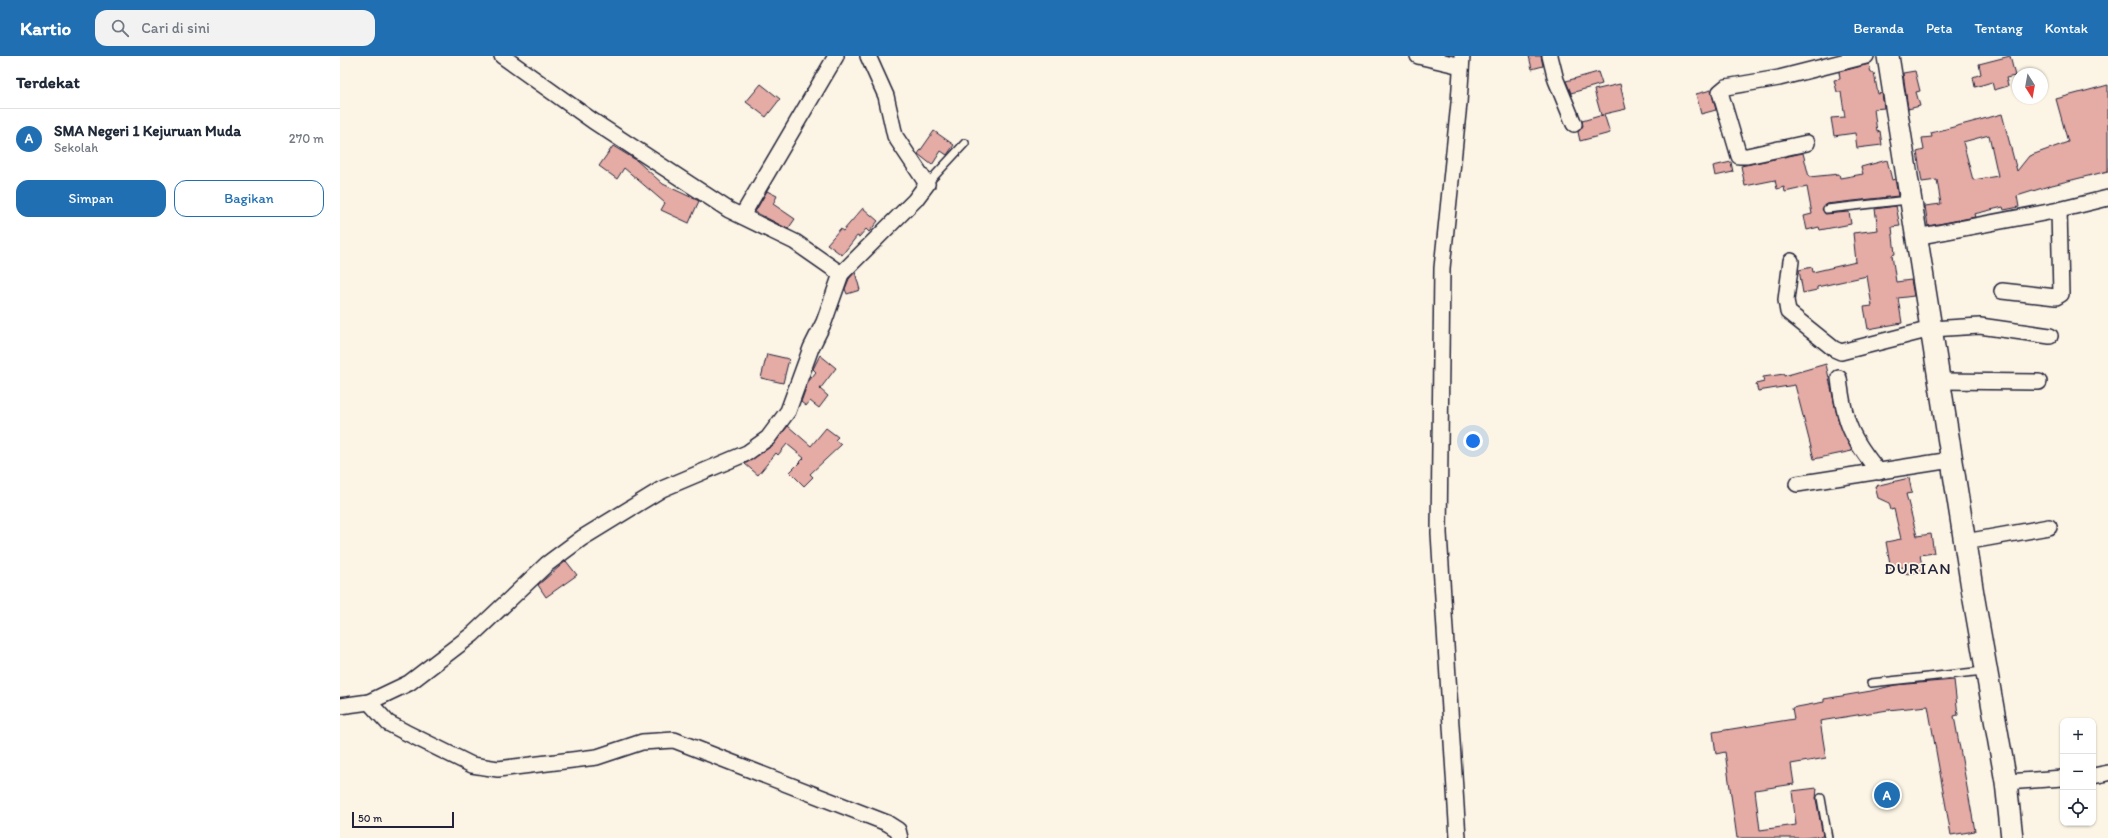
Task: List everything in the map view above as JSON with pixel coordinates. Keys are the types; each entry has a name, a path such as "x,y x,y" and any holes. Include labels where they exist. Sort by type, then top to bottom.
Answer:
{"main road":[{"path":"1888,56 1965,542 2006,782 2012,838"}],"street":[{"path":"502,56 593,121 729,210 795,242 841,274"},
{"path":"742,216 836,56"},
{"path":"340,706 369,702 409,683 473,634 547,564 582,538 662,488 747,453 768,438 788,411 811,348 824,322 841,274 915,200 927,184 895,136 886,96 868,56"},
{"path":"1418,56 1461,61 1442,268 1439,525 1458,838"},
{"path":"1550,56 1556,80 1574,124"},
{"path":"1807,143 1747,156 1739,156 1720,94 1721,89 1779,78 1866,56"},
{"path":"1916,238 2059,210 2108,198"},
{"path":"2002,291 2056,297 2061,294 2059,210"},
{"path":"1791,261 1786,300 1788,312 1834,349 1841,352 1931,330 1980,326 2050,336"},
{"path":"1839,378 1842,408 1847,423 1861,450 1879,472"},
{"path":"1939,381 2039,382"},
{"path":"1797,484 1952,460"},
{"path":"1965,542 2049,527"},
{"path":"369,702 388,723 399,729 472,765 498,769 597,756 642,742 674,740 887,823 898,830 900,838"},
{"path":"2096,776 2108,774"},
{"path":"2006,782 2060,778"}],"lane":[{"path":"927,184 965,143"},
{"path":"1827,209 1910,200"},
{"path":"1871,683 1986,671"},
{"path":"1820,798 1828,838"}],"building":[{"path":"1529,56 1541,56 1543,66 1532,69"},
{"path":"2010,56 2013,68 2012,77 2006,78 2008,86 1994,90 1992,82 1975,87 1973,77 1981,74 1979,64"},
{"path":"1869,64 1871,73 1874,73 1878,94 1882,93 1884,108 1874,109 1877,132 1880,131 1882,145 1857,148 1855,133 1834,136 1831,118 1845,117 1841,92 1837,92 1834,80 1840,79 1839,72"},
{"path":"1915,71 1920,91 1916,92 1920,106 1908,109 1903,73"},
{"path":"1598,72 1602,84 1571,93 1566,81"},
{"path":"761,84 780,99 766,117 746,102"},
{"path":"1620,84 1626,109 1604,114 1610,133 1580,141 1578,132 1583,126 1582,121 1603,115 1601,115 1594,90"},
{"path":"2108,85 2108,171 2052,185 2017,196 2019,207 2004,210 2003,207 1974,214 1975,217 1928,226 1925,206 1941,204 1937,180 1922,182 1917,152 1924,150 1922,138 1932,137 1931,133 2002,114 2017,171 2029,156 2068,142 2056,99","holes":["1989,135 1998,176 1973,180 1963,142"]},
{"path":"1711,90 1716,110 1701,114 1696,94"},
{"path":"934,131 954,145 947,155 941,151 932,165 918,154"},
{"path":"613,146 636,160 663,184 699,201 689,223 661,210 665,203 624,168 617,179 599,166"},
{"path":"1803,153 1809,177 1839,174 1840,178 1863,174 1861,167 1887,160 1892,180 1895,179 1898,196 1826,204 1822,209 1825,214 1849,212 1851,224 1820,230 1819,227 1807,230 1804,216 1812,214 1807,187 1785,192 1784,187 1777,189 1775,180 1745,186 1741,166"},
{"path":"1731,162 1733,172 1715,176 1713,166"},
{"path":"767,191 777,196 773,204 795,219 788,229 755,212"},
{"path":"1896,206 1900,226 1892,227 1895,254 1892,255 1896,282 1911,280 1914,296 1898,298 1902,323 1868,329 1864,307 1872,306 1867,276 1817,287 1817,290 1803,293 1799,270 1812,267 1813,272 1856,262 1853,233 1878,230 1875,209"},
{"path":"863,208 878,221 869,232 866,229 859,237 857,236 842,255 827,244 840,229 843,231"},
{"path":"855,272 860,290 847,294 845,289 849,279"},
{"path":"767,354 789,359 783,383 761,378"},
{"path":"820,355 836,368 820,389 828,396 819,408 810,401 806,406 801,402 808,382 816,372 813,369"},
{"path":"1826,364 1838,420 1852,451 1814,459 1795,385 1758,391 1756,384 1764,382 1763,377 1784,374 1784,376"},
{"path":"788,426 811,446 826,428 838,437 835,440 841,445 810,474 813,477 804,486 790,472 804,458 787,444 778,455 776,453 758,475 745,464 773,445"},
{"path":"1909,478 1912,493 1906,494 1917,536 1931,534 1934,553 1920,555 1923,571 1906,574 1904,567 1891,569 1886,542 1901,539 1894,509 1891,510 1889,503 1878,498 1875,486"},
{"path":"566,561 577,575 546,597 538,585"},
{"path":"1954,680 1958,715 1954,716 1975,831 1951,835 1928,706 1888,710 1820,721 1826,758 1791,764 1794,784 1755,790 1760,830 1796,825 1792,791 1817,788 1816,799 1823,836 1804,838 1737,838 1725,752 1716,754 1713,732 1794,719 1792,708 1824,702 1824,699 1871,691 1895,685"}],"place":[{"name":"SMA Negeri 1 Kejuruan Muda","path":"1887,795"}],"district":[{"name":"DURIAN","path":"1918,568"}]}
